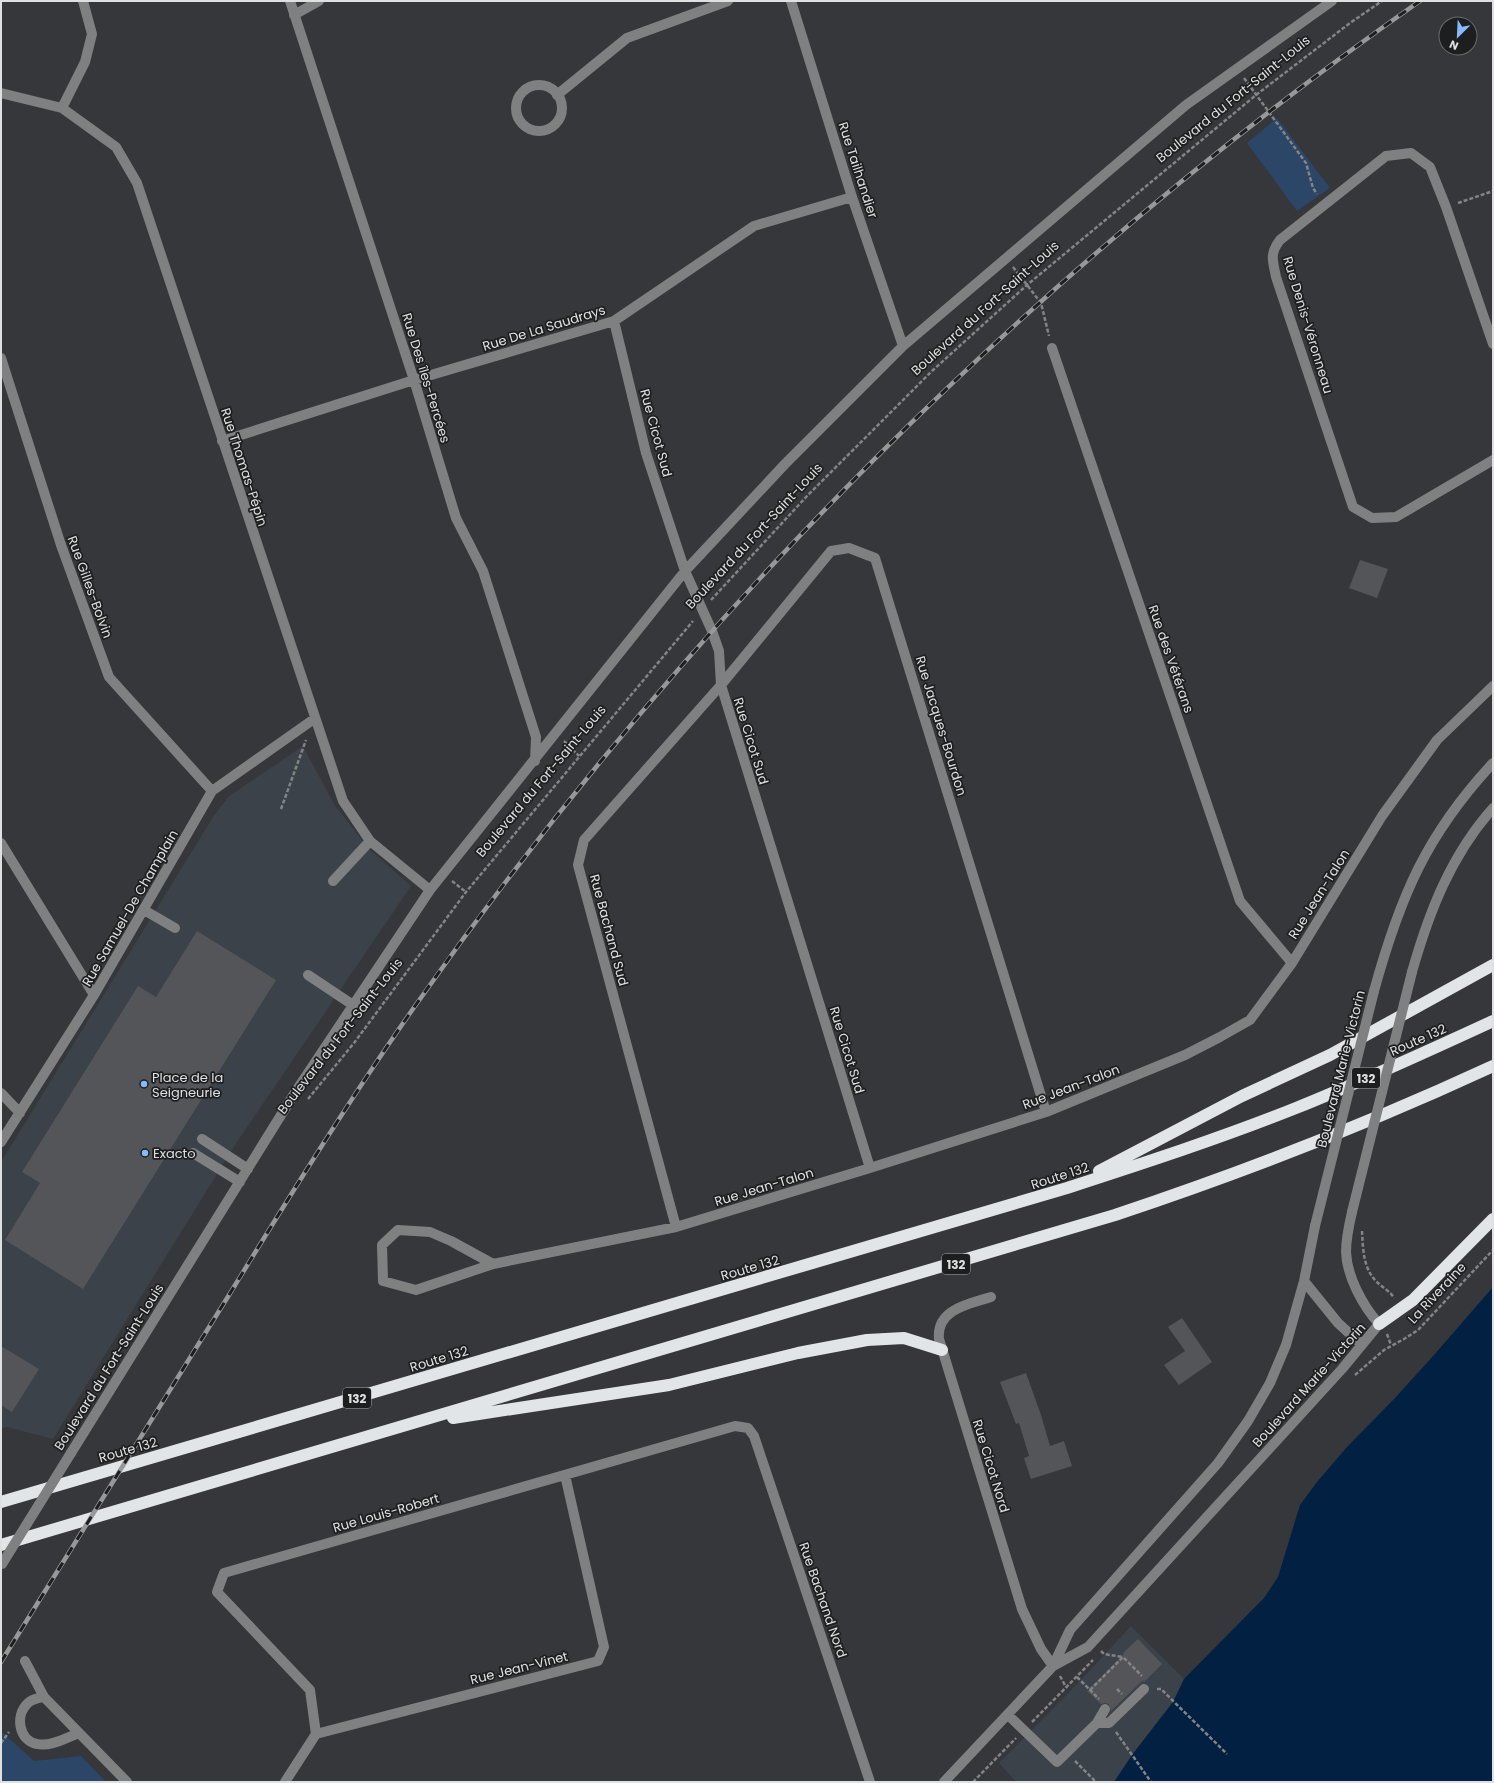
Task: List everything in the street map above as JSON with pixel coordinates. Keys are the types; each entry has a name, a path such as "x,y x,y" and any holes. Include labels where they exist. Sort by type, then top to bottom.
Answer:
{"highway":[{"path":"1067,1188 1242,1096 1330,1055 1493,965"},
{"name":"Route 132","path":"1,1502 1067,1188 1174,1153 1296,1108 1395,1066 1493,1021"},
{"name":"132","path":"1,1545 1115,1215 1202,1186 1315,1143 1384,1115 1493,1066"},
{"path":"1380,1324 1413,1300 1493,1219"},
{"path":"406,1426 669,1385 798,1353 867,1340 904,1338 942,1350"}],"street":[{"path":"62,108 85,62 92,34 83,1"},
{"name":"Rue Des îles-Percées","path":"290,1 414,380 456,518 482,571 536,737 535,761"},
{"path":"294,15 319,1"},
{"path":"557,95 627,38 728,1"},
{"name":"Rue Tailhandier","path":"791,1 852,197 903,346"},
{"name":"Boulevard du Fort-Saint-Louis","path":"1,1565 296,1090 430,890 535,761 685,571 785,464 903,346 1186,105 1332,1"},
{"path":"538,86 552,90 557,95 562,109 556,123 550,128 536,131 522,124 518,117 517,103 525,91 538,86"},
{"name":"Rue Thomas-Pépin","path":"1,93 62,108 116,147 137,183 314,719 343,801 370,840 430,890"},
{"name":"Rue Denis-Véronneau","path":"1493,344 1446,207 1430,167 1411,154 1386,156 1280,240 1274,248 1272,257 1276,277 1353,507 1372,518 1396,517 1493,460"},
{"name":"Rue De La Saudrays","path":"222,441 414,380 614,320 754,226 852,197"},
{"name":"Rue Cicot Sud","path":"614,320 646,453 685,571 719,651 721,685 870,1168"},
{"name":"Rue des Vétérans","path":"1052,348 1240,901 1292,963"},
{"name":"Rue Gilles-Bolvin","path":"1,358 61,545 109,677 212,791"},
{"name":"Rue Jacques-Bourdon","path":"721,685 831,551 850,548 875,558 1046,1112"},
{"name":"Rue Bachand Sud","path":"676,1227 578,865 584,840 721,685"},
{"name":"Rue Jean-Talon","path":"493,1264 452,1240 430,1232 398,1230 382,1245 383,1281 416,1290 493,1264 676,1227 870,1168 1046,1112 1185,1055 1250,1020 1292,963 1382,816 1437,740 1493,686"},
{"name":"Rue Samuel-De Champlain","path":"1,1142 94,995 212,791 314,719"},
{"name":"Boulevard Marie-Victorin","path":"944,1782 1053,1666 1070,1630 1205,1479 1261,1401 1280,1362 1293,1324 1374,991 1399,910 1424,855 1449,815 1493,763"},
{"name":"Boulevard Marie-Victorin","path":"1053,1666 1088,1647 1331,1381 1380,1324 1364,1303 1347,1261 1347,1242 1352,1212 1412,972 1432,909 1448,873 1468,841 1493,808"},
{"path":"333,881 370,840"},
{"path":"1,843 94,995"},
{"path":"144,910 174,928"},
{"path":"308,975 353,1005"},
{"path":"1,1093 20,1113"},
{"path":"202,1139 248,1169"},
{"path":"194,1153 240,1182"},
{"path":"1304,1281 1338,1323 1362,1345"},
{"name":"Rue Cicot Nord","path":"991,1297 955,1309 944,1318 938,1333 1022,1609 1041,1649 1053,1666"},
{"name":"Rue Louis-Robert","path":"316,1734 310,1690 217,1592 224,1573 735,1426 748,1428"},
{"name":"Rue Bachand Nord","path":"748,1428 754,1436 870,1782"},
{"name":"Rue Jean-Vinet","path":"316,1734 598,1661 604,1647 565,1475"},
{"path":"25,1661 44,1698 127,1782"},
{"path":"1097,1723 1109,1723 1142,1682"},
{"path":"44,1698 35,1699 27,1704 21,1714 22,1733 28,1742 38,1745 48,1744 79,1733"},
{"path":"1008,1715 1057,1762 1097,1723 1105,1707"},
{"path":"285,1782 316,1734"}],"path":[{"name":"Boulevard du Fort-Saint-Louis","path":"304,1104 354,1043 466,892 740,566 813,491 932,371 1027,285 1256,95 1350,23 1382,1"},
{"path":"1237,69 1306,163 1313,188 1324,204"},
{"path":"1446,207 1493,191"},
{"path":"1006,258 1041,303 1052,348"},
{"path":"281,809 314,719"},
{"path":"557,733 580,756"},
{"path":"444,873 466,892"},
{"path":"1362,1231 1363,1251 1370,1272 1374,1279 1393,1295 1394,1301"},
{"name":"La Riveraine","path":"1391,1344 1398,1342 1418,1330 1493,1250"},
{"name":"Boulevard Marie-Victorin","path":"1387,1335 1391,1344"},
{"path":"1101,1651 1104,1654 1123,1657 1135,1667 1142,1682"},
{"path":"1090,1690 1123,1657"},
{"path":"1077,1677 1105,1707"},
{"path":"1161,1689 1227,1754"},
{"path":"1119,1700 1128,1691"},
{"path":"1118,1734 1151,1782"},
{"path":"973,1782 1016,1738"},
{"path":"1067,1753 1096,1782"}],"shaded area":[{"path":"1277,118 1330,188 1297,211 1247,143"},
{"path":"303,746 334,804 368,848 411,886 235,1145 53,1439 7,1427 1,1429 1,1162 213,817 229,796"},
{"path":"1493,1287 1493,1782 1114,1782 1132,1755 1173,1702 1184,1679 1264,1598 1278,1577 1300,1505 1317,1482 1347,1447 1395,1398 1434,1355"},
{"path":"1131,1626 1184,1679 1173,1702 1132,1755 1114,1782 1016,1782 999,1763 1077,1684"},
{"path":"1,1731 34,1761 81,1756 106,1782 1,1782"}],"building":[{"path":"1360,560 1388,569 1377,598 1349,588"},
{"name":"Place de la Seigneurie","path":"197,931 276,980 83,1289 5,1240 40,1183 22,1172 138,986 156,997"},
{"path":"1182,1318 1212,1362 1179,1385 1164,1365 1185,1351 1168,1327"},
{"path":"1,1346 39,1369 12,1412 1,1405"},
{"path":"1026,1373 1050,1446 1064,1441 1072,1466 1031,1479 1024,1458 1029,1456 1019,1423 1016,1424 1000,1382"},
{"path":"1138,1639 1162,1664 1111,1711 1109,1704 1101,1704 1087,1691"}],"railway":[{"path":"1,1662 297,1185 367,1077 415,1006 521,862 632,723 750,589 874,460 1003,336 1137,218 1276,106 1420,1"}],"place":[{"name":"Place de la Seigneurie","path":"144,1084"},
{"name":"Exacto","path":"145,1153"}]}
